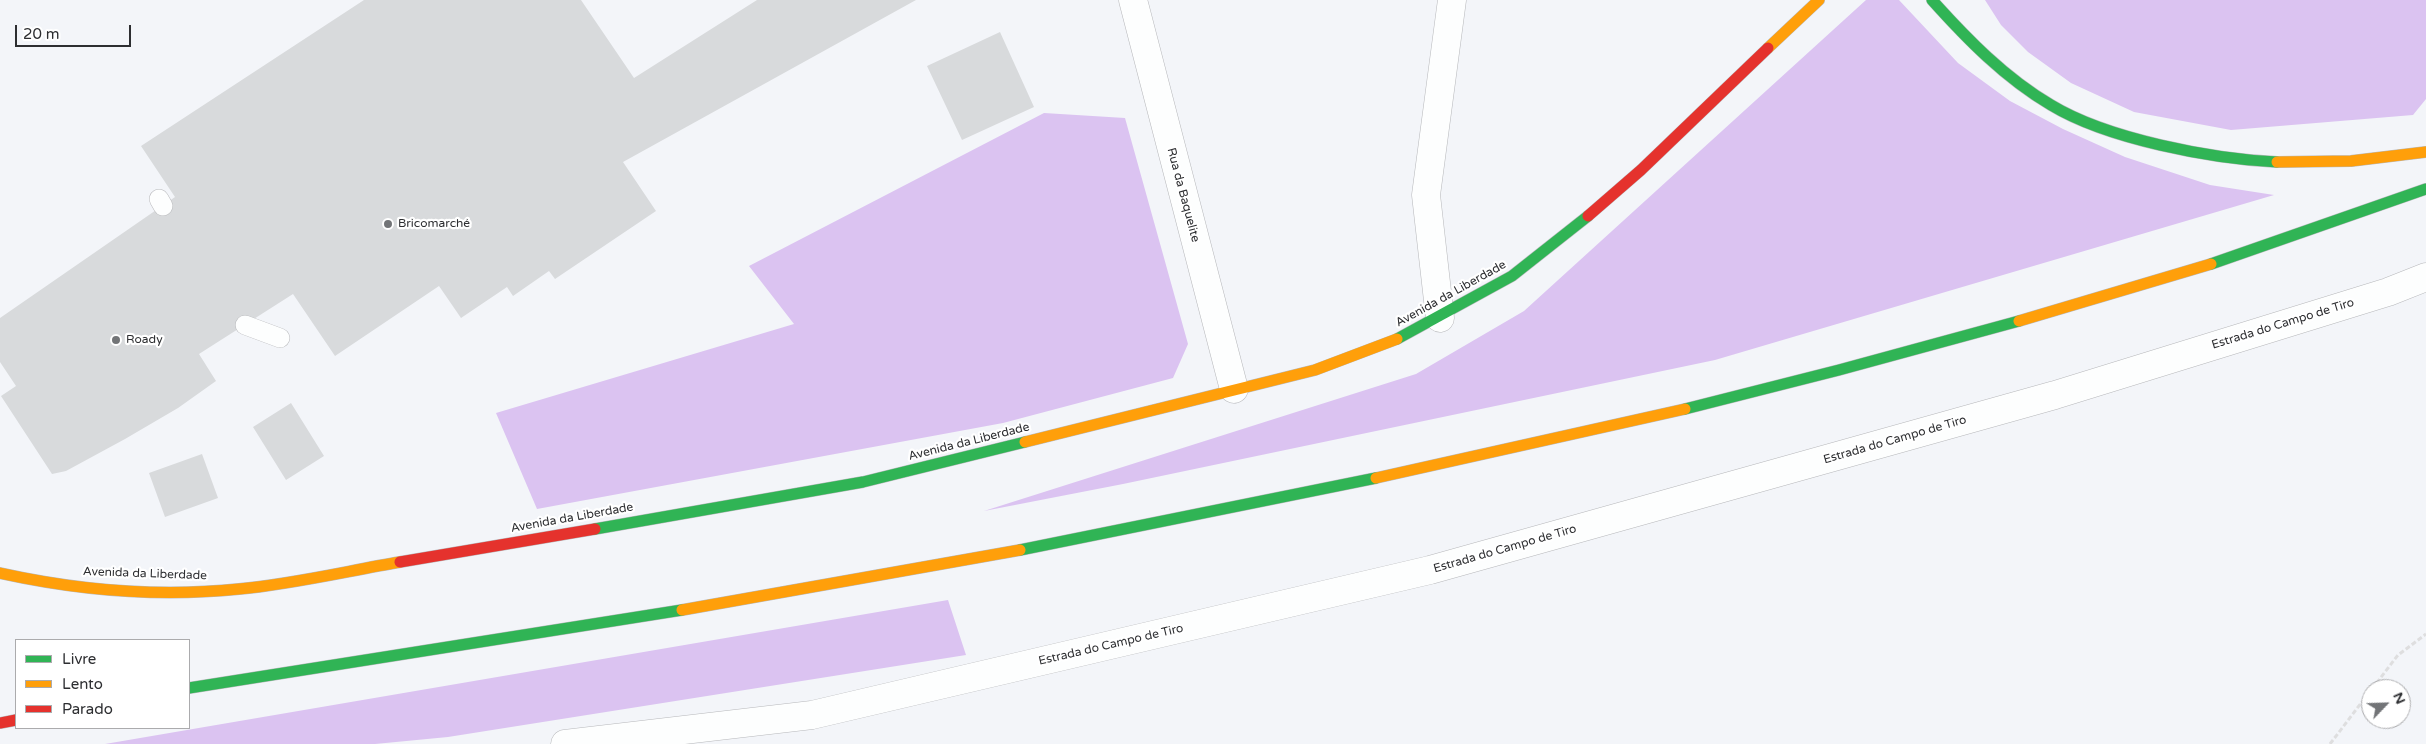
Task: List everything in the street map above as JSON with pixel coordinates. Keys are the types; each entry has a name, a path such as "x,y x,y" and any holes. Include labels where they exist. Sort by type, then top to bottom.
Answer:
{"main road":[{"name":"Avenida da Liberdade","path":"0,573 52,584 115,589 180,591 239,589 796,496 925,467 1315,370 1408,335 1512,276 1560,240 1641,170 1820,0"},
{"path":"1932,0 1958,29 2006,75 2051,106 2102,129 2173,146 2275,162 2389,158 2426,152"},
{"path":"190,688 448,648 882,576 1396,475 1697,405 1998,328 2159,280 2426,189"},
{"path":"0,723 15,720"}],"street":[{"name":"Rua da Baquelite","path":"1133,0 1234,389"},
{"path":"1440,318 1426,195 1452,0"},
{"name":"Estrada do Campo de Tiro","path":"566,744 812,714 1430,570 2054,395 2388,292 2426,277"},
{"path":"752,744 772,720"}],"lane":[{"path":"245,325 280,338"}],"path":[{"path":"2380,679 2398,654 2426,634"},
{"path":"2330,744 2361,704"}],"shaded area":[{"path":"1866,0 1899,0 1958,63 2010,101 2063,129 2125,157 2210,185 2274,195 1715,360 1123,484 984,511 1416,374 1524,311"},
{"path":"1985,0 2426,0 2426,99 2413,115 2231,130 2134,112 2071,83 2028,52 2001,25"},
{"path":"1044,113 1125,118 1188,344 1173,378 1003,423 537,509 496,413 794,324 749,266"},
{"path":"948,600 966,655 448,737 375,744 105,744"}],"building":[{"path":"364,0 581,0 634,78 757,0 916,0 623,162 656,211 555,279 549,271 513,296 507,287 461,318 439,286 335,356 293,294 199,354 216,381 178,408 125,439 66,471 52,474 1,396 16,386 0,362 0,318 175,197 141,146"},
{"path":"1000,32 1034,107 962,140 927,66"},
{"path":"291,403 324,456 286,480 253,427"},
{"path":"202,454 218,498 165,517 149,473"}],"traffic: fast":[{"path":"1932,0 2002,70 2034,94 2074,117 2130,137 2192,152 2277,162"},
{"path":"2211,264 2426,189"},
{"path":"1397,339 1512,276 1588,216"},
{"path":"1685,409 1839,370 2019,321"},
{"path":"595,529 863,482 1025,442"},
{"path":"1020,550 1376,478"},
{"path":"190,688 682,610"}],"traffic: slow":[{"path":"1768,48 1819,0"},
{"path":"2277,162 2351,161 2426,152"},
{"path":"2019,321 2211,264"},
{"path":"1025,442 1315,370 1397,339"},
{"path":"1376,478 1685,409"},
{"path":"682,610 1020,550"},
{"path":"0,573 89,588 179,592 259,587 400,562"}],"traffic: jam":[{"path":"1588,216 1641,170 1768,48"},
{"path":"400,562 595,529"},
{"path":"0,723 15,720"}],"place":[{"name":"Bricomarché","path":"388,224"},
{"name":"Roady","path":"116,340"}]}
